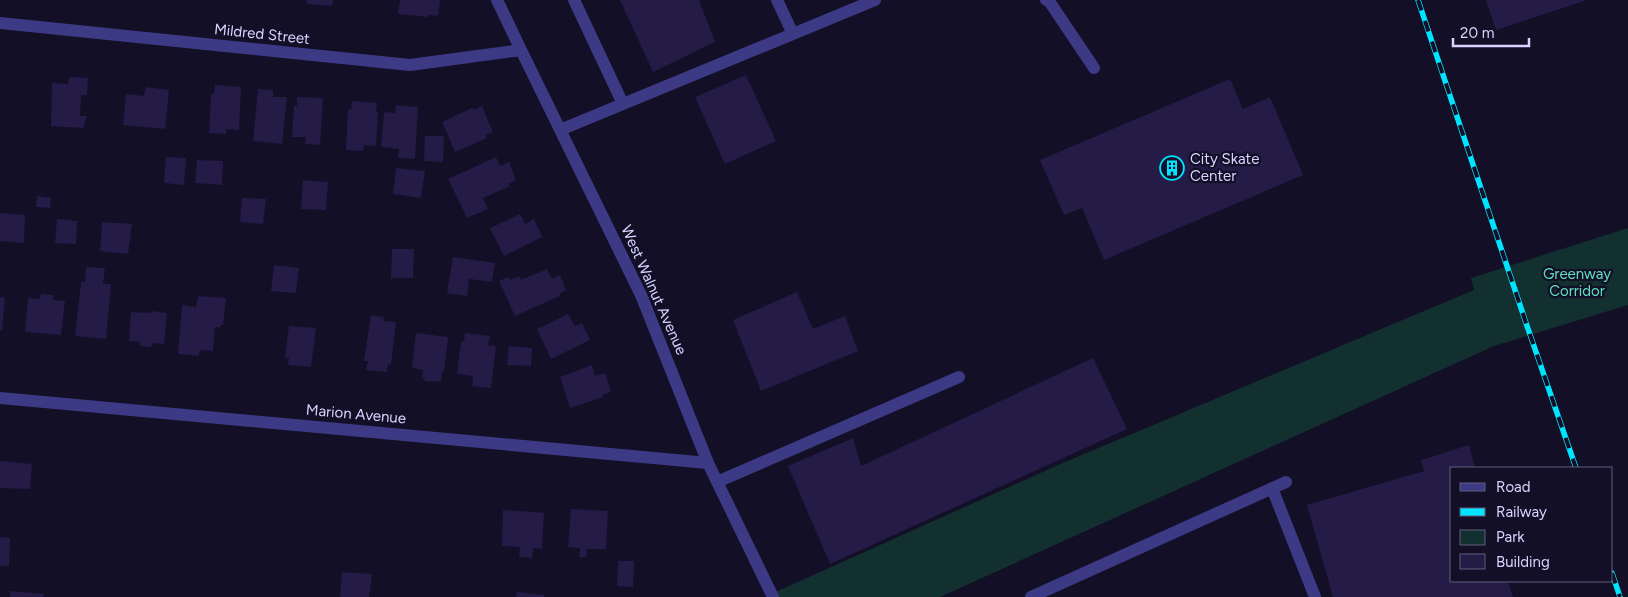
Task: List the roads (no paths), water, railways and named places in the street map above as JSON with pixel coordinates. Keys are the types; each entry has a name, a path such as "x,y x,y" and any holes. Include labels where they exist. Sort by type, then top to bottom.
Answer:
{"street":[{"name":"West Walnut Avenue","path":"497,0 641,295 708,463 773,597"},
{"path":"574,0 623,104"},
{"path":"777,0 793,34"},
{"path":"560,130 875,0"},
{"path":"1046,0 1049,1 1094,68"},
{"name":"Mildred Street","path":"0,23 410,66 520,50"},
{"path":"717,482 959,377"},
{"name":"Marion Avenue","path":"0,398 708,463"},
{"path":"1031,597 1286,482"},
{"path":"1272,488 1315,597"}],"railway":[{"path":"1418,0 1576,467"},
{"path":"1613,576 1620,597"}],"place":[{"name":"City Skate Center","path":"1172,168"}],"park label":[{"name":"Greenway Corridor","path":"1577,282"}]}
